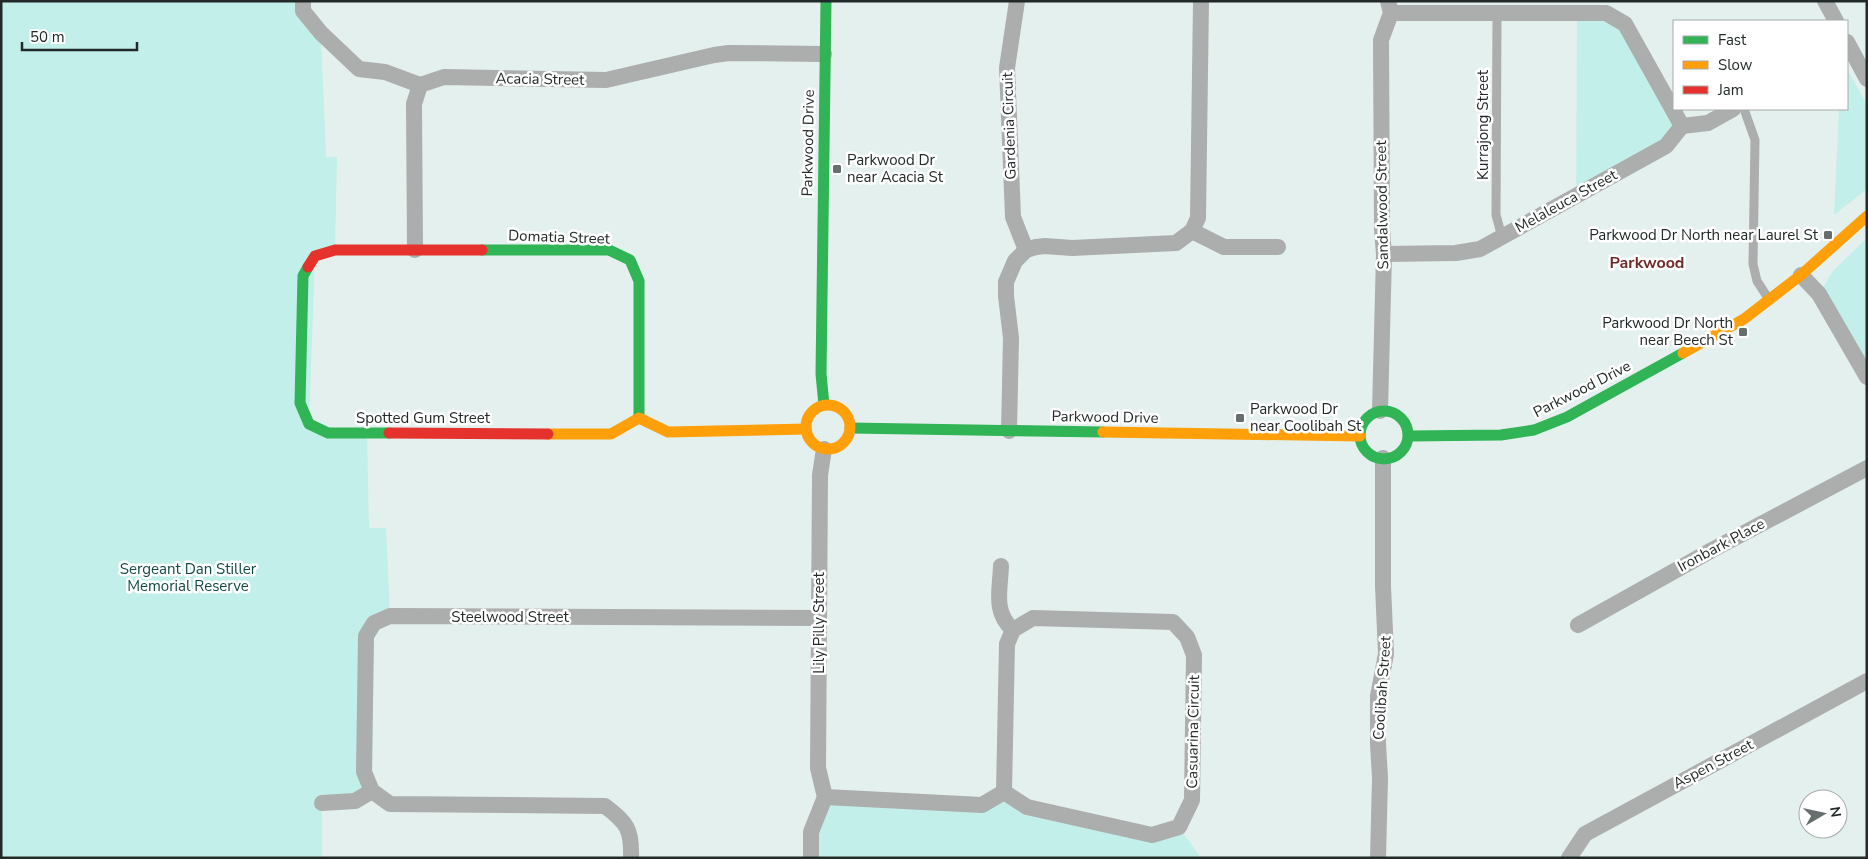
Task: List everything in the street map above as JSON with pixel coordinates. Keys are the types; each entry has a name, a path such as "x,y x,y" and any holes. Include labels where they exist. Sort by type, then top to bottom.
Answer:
{"street":[{"path":"303,1 303,11 320,33 359,69 385,72 420,85 414,104 415,250"},
{"name":"Parkwood Drive","path":"824,405 821,374 826,1"},
{"name":"Gardenia Circuit","path":"1017,1 1007,68 1012,204 1018,230 1026,250"},
{"path":"1009,431 1010,338 1006,282 1015,261 1026,250 1045,246 1072,248 1176,243 1192,231 1198,218 1201,1"},
{"path":"1825,1 1835,20"},
{"path":"1389,7 1498,14 1606,13 1625,24 1673,110"},
{"name":"Sandalwood Street","path":"1380,411 1384,254 1382,229 1381,40 1389,7"},
{"path":"1848,46 1867,79"},
{"name":"Acacia Street","path":"420,85 444,77 606,80 729,53 824,54"},
{"path":"1673,110 1682,126 1708,122 1731,110"},
{"name":"Melaleuca Street","path":"1384,254 1456,253 1480,249 1666,146 1682,126"},
{"name":"Parkwood Drive","path":"1409,436 1501,435 1534,430 1567,417 1744,319 1801,276 1867,216"},
{"path":"1192,231 1224,247 1278,246"},
{"name":"Spotted Gum Street","path":"415,250 335,250 314,256 303,276 300,403 309,424 328,433 611,434 639,418"},
{"name":"Domatia Street","path":"415,250 609,250 630,260 639,281 639,418"},
{"path":"1801,276 1819,294 1867,377"},
{"path":"824,405 839,408 848,420 850,428 842,444 832,449 824,449 812,443 806,430 806,421 810,414 824,405"},
{"path":"1380,411 1389,411 1399,416 1406,424 1409,436 1406,446 1394,457 1383,458 1369,453 1364,447 1360,436 1364,421 1380,411"},
{"path":"639,418 668,432 806,430"},
{"name":"Parkwood Drive","path":"850,428 1360,436"},
{"name":"Lily Pilly Street","path":"824,449 820,475 818,768 825,797"},
{"name":"Coolibah Street","path":"1378,858 1380,778 1378,696 1386,654 1383,586 1383,458"},
{"name":"Ironbark Place","path":"1578,625 1712,550 1867,468"},
{"path":"811,858 811,832 825,797 982,805 1004,792 1007,644 1013,630 1005,623 999,611 1001,566"},
{"name":"Steelwood Street","path":"372,791 364,772 366,636 374,624 390,616 819,618"},
{"name":"Casuarina Circuit","path":"1004,792 1027,807 1152,836 1179,827 1192,800 1194,655 1187,637 1173,622 1033,618 1013,630"},
{"name":"Aspen Street","path":"1569,858 1585,834 1867,681"},
{"path":"322,803 355,801 372,791 390,804 605,806 623,820 632,840 631,858"}],"lane":[{"name":"Kurrajong Street","path":"1498,14 1496,215 1502,237"},
{"path":"1744,110 1754,140 1754,275 1770,300"}],"green space":[{"name":"Sergeant Dan Stiller Memorial Reserve","path":"1,1 303,1 321,33 326,157 337,157 335,250 315,256 309,424 367,433 369,528 386,528 390,616 374,623 372,791 322,803 322,858 1,858"},
{"path":"1577,13 1625,24 1682,126 1576,196"},
{"path":"1848,71 1867,105 1867,189 1834,215 1839,110 1848,110"},
{"path":"1867,238 1867,377 1819,294 1833,271"},
{"path":"1004,792 1152,835 1179,827 1201,858 811,858 825,797 982,805"}],"traffic: fast":[{"path":"824,405 821,374 826,1"},
{"path":"482,250 609,250 630,260 639,281 639,418"},
{"path":"308,267 303,276 300,403 309,424 328,433 389,433"},
{"path":"1409,436 1501,435 1534,430 1567,417 1683,353"},
{"path":"1384,411 1393,413 1401,418 1406,426 1408,435 1406,444 1401,452 1393,457 1384,459 1375,457 1367,452 1362,444 1360,435 1362,426 1367,418 1375,413 1384,411"},
{"path":"850,428 1103,432"}],"traffic: slow":[{"path":"1683,353 1744,319 1801,275 1867,216"},
{"path":"828,405 840,409 846,415 850,427 846,439 840,445 828,449 816,445 810,439 806,427 810,415 816,409 828,405"},
{"path":"548,434 611,434 639,418 668,432 806,429"},
{"path":"1103,432 1360,436"}],"traffic: jam":[{"path":"308,267 315,256 335,250 482,250"},
{"path":"389,433 548,434"}],"place":[{"name":"Parkwood Dr near Acacia St","path":"837,169"},
{"name":"Parkwood Dr North near Laurel St","path":"1828,235"},
{"name":"Parkwood Dr North near Beech St","path":"1743,332"},
{"name":"Parkwood Dr near Coolibah St","path":"1240,418"}],"district":[{"name":"Parkwood","path":"1647,262"}]}
